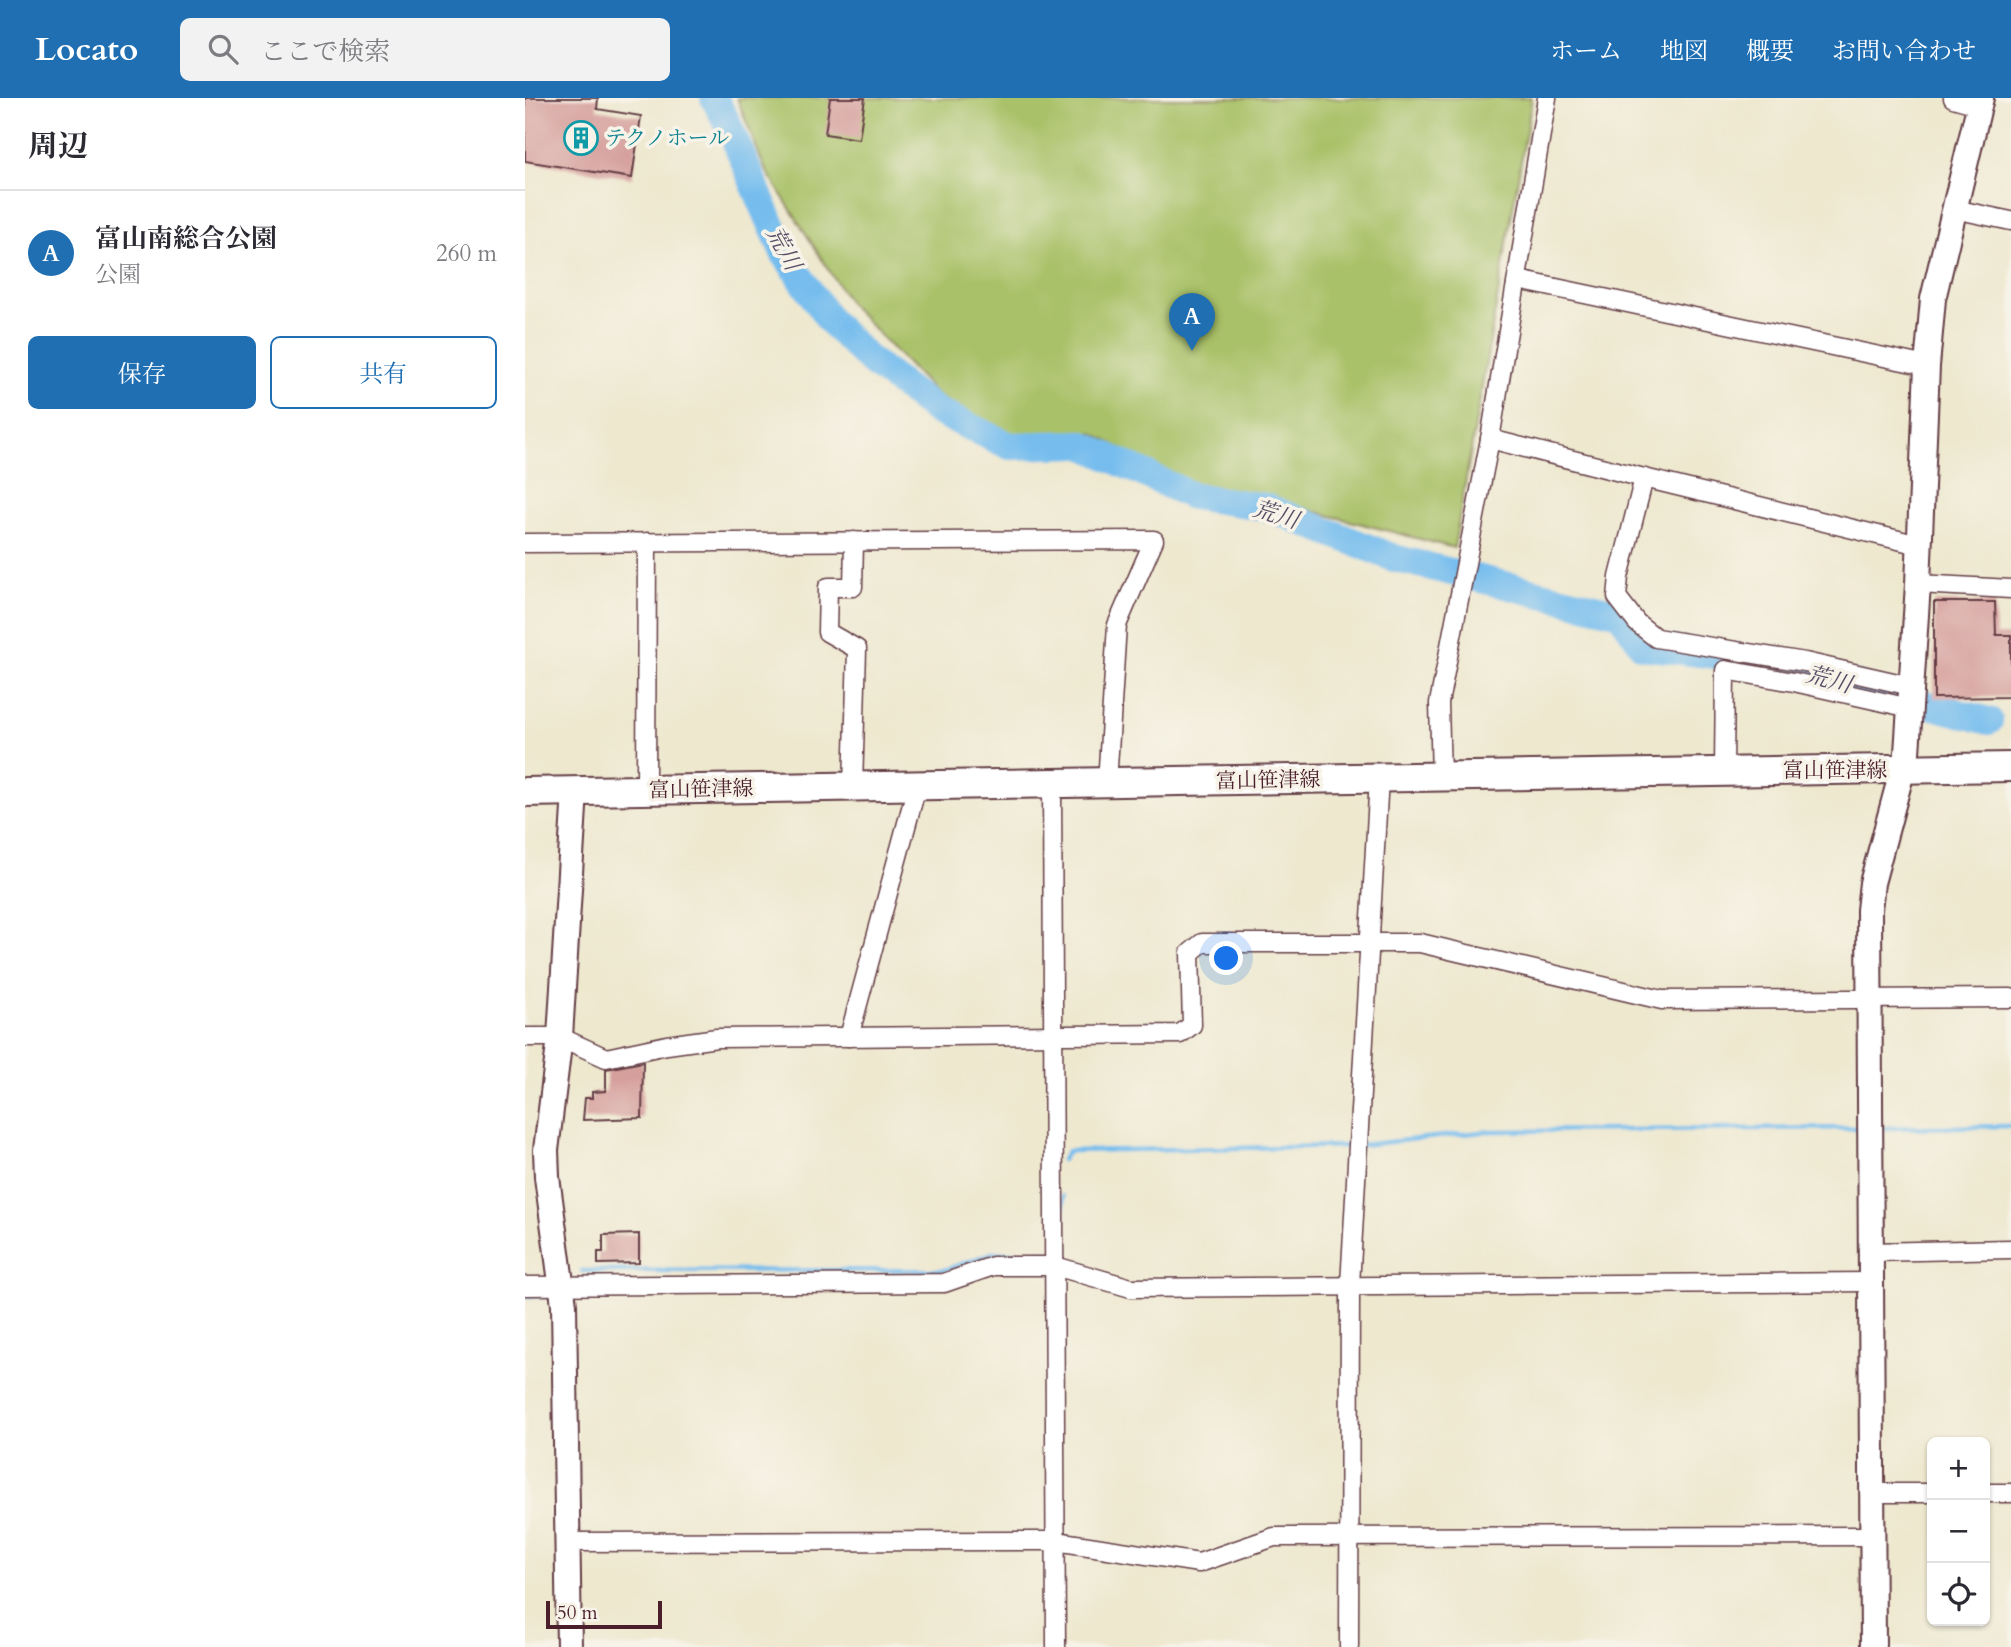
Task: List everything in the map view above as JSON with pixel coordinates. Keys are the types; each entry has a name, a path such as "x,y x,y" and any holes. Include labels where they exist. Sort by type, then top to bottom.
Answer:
{"main road":[{"name":"富山笹津線","path":"525,792 2011,767"}],"street":[{"path":"1441,778 1439,703 1490,439 1547,98"},
{"path":"1873,1647 1869,910 1872,883 1907,753 1918,584 1927,366 1933,299 1980,102 1953,98"},
{"path":"1954,209 2011,221"},
{"path":"1518,280 1927,366"},
{"path":"1490,439 1919,545"},
{"path":"1644,478 1619,577 1618,597 1637,623 1656,638 1805,662 1910,697"},
{"path":"525,543 1154,540 1118,625 1107,783"},
{"path":"853,787 857,649 827,632 828,587 853,587 854,541"},
{"path":"646,790 647,542"},
{"path":"1918,584 2011,589"},
{"path":"1724,771 1725,670 1910,697"},
{"path":"1349,1647 1350,1285 1378,778"},
{"path":"1052,783 1056,1647"},
{"path":"849,1037 917,786"},
{"path":"569,1647 563,1287 547,1177 546,1150 560,1037 575,791"},
{"path":"525,1037 560,1037 606,1058 717,1038 1180,1034 1192,1025 1190,953 1202,943 1420,943 1662,1000 2011,998"},
{"path":"1870,1252 2011,1250"},
{"path":"525,1286 944,1283 993,1266 1055,1257 1131,1288 1870,1282"},
{"path":"1873,1493 1927,1493"},
{"path":"1990,1493 2011,1493"},
{"path":"569,1542 1056,1541 1199,1563 1274,1538 1873,1536"}],"green space":[{"path":"737,98 1532,98 1454,548 1297,507 1196,490 1093,433 1021,440 940,398 850,304 764,167"}],"building":[{"name":"テクノホール","path":"525,98 598,98 597,109 641,116 632,178 525,161"},
{"path":"830,98 865,98 859,139 825,134"},
{"path":"1934,602 1995,602 1996,635 2011,635 2011,697 1934,698"},
{"path":"643,1062 642,1118 583,1120 585,1098 592,1098 592,1092 606,1091 606,1069"},
{"path":"639,1234 639,1263 598,1264 598,1252 603,1252 603,1235"}],"waterway":[{"name":"荒川","path":"714,98 784,253 830,321 869,360 936,411 1010,446 1081,444 1192,496 1266,507 1394,558 1620,613 1643,646 1765,661 1989,721"},
{"path":"1878,1128 2011,1126"},
{"path":"1361,1145 1492,1131 1862,1128"},
{"path":"1062,1160 1068,1151 1352,1146"},
{"path":"1060,1253 1064,1253 1063,1196"},
{"path":"582,1271 944,1270 992,1253 1051,1253"},
{"path":"525,1296 548,1296"}],"place":[{"name":"テクノホール","path":"581,138"},
{"name":"富山南総合公園","path":"1192,351"}]}
